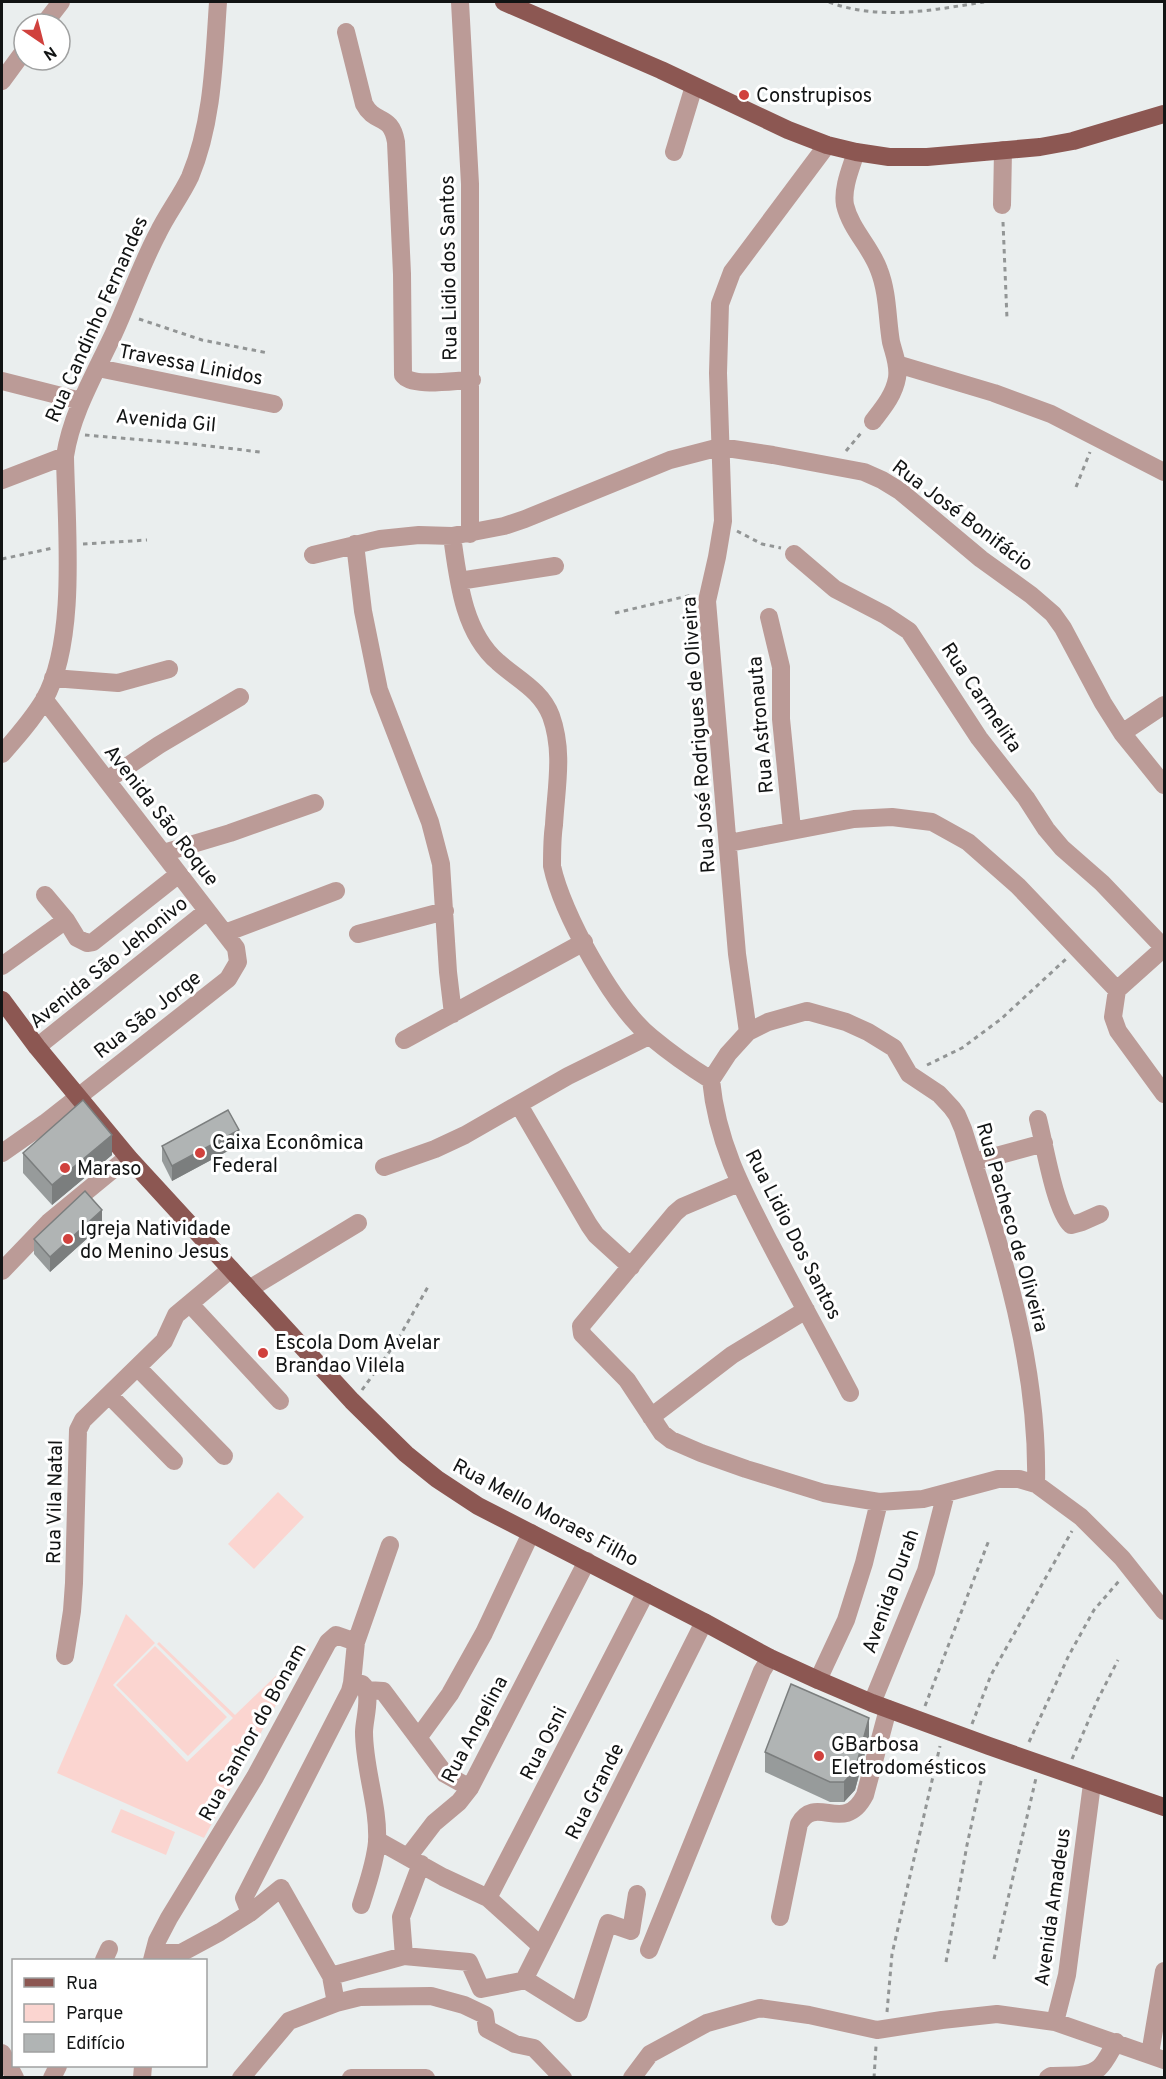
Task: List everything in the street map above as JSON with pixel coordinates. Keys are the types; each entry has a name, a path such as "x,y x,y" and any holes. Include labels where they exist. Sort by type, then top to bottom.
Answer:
{"main road":[{"path":"504,2 826,146 856,152 889,157 908,157 1041,147 1072,141 1164,114"},
{"name":"Rua Mello Moraes Filho","path":"2,1000 37,1047 128,1156 352,1401 406,1454 437,1479 529,1539 587,1562 770,1658 818,1680 880,1706 989,1746 1091,1791 1164,1808"}],"street":[{"name":"Rua Candinho Fernandes","path":"2,754 25,728 44,699 53,678 65,627 74,544 65,456 69,434 81,401 123,312 143,261 189,178 203,137 211,93 218,2"},
{"name":"Rua Lidio dos Santos","path":"460,2 470,184 472,380 470,534"},
{"path":"346,32 364,104 370,113 389,123 395,133 402,274 402,372 404,377 417,382 472,380"},
{"path":"2,81 12,67"},
{"path":"674,152 694,86"},
{"name":"Rua José Rodrigues de Oliveira","path":"748,1032 737,954 707,601 723,521 720,447 720,304 732,272 826,146"},
{"path":"1002,205 1003,150"},
{"path":"856,152 846,187 845,205 879,269 887,300 891,340 897,364 896,382 886,404 873,421"},
{"path":"897,364 994,393 1051,414 1164,472"},
{"name":"Travessa Linidos","path":"98,368 274,404"},
{"path":"2,381 81,401"},
{"name":"Rua José Bonifácio","path":"470,534 525,519 670,460 720,447 773,454 864,472 900,491 981,559 1041,603 1063,628 1103,703 1122,733 1164,785"},
{"path":"2,480 65,456"},
{"path":"313,555 380,539 419,535 470,534"},
{"path":"452,536 461,596 476,635 496,661 542,697 551,715 557,735 559,755 552,866 563,902 615,996 650,1036 711,1080"},
{"path":"355,544 363,611 379,690 430,822 441,864 453,1014"},
{"name":"Rua Carmelita","path":"794,554 835,590 885,615 909,631 966,719 1026,798 1046,829 1062,848 1102,883 1164,948"},
{"path":"459,581 555,566"},
{"name":"Rua Astronauta","path":"770,617 781,668 781,719 792,829"},
{"path":"53,678 118,683 169,669"},
{"path":"107,780 159,745 240,697"},
{"name":"Avenida São Roque","path":"44,699 225,933 236,948 238,962"},
{"path":"1122,733 1164,705"},
{"path":"163,854 315,803"},
{"path":"729,843 792,829 854,819 892,817 932,822 960,837 984,855 1018,886 1117,990"},
{"path":"45,895 66,920 77,938 87,944 93,942 179,874"},
{"path":"225,933 336,891"},
{"name":"Avenida São Jehonivo","path":"37,1047 207,911"},
{"path":"358,934 445,911"},
{"path":"2,966 66,920"},
{"path":"404,1040 584,942"},
{"path":"1164,948 1117,990 1113,1017 1118,1031 1164,1094"},
{"name":"Rua São Jorge","path":"78,1096 228,979 238,962"},
{"path":"1151,962 1164,974"},
{"name":"Rua Pacheco de Oliveira","path":"711,1080 728,1054 748,1032 768,1022 807,1011 846,1022 894,1048 909,1074 939,1094 957,1115 997,1236 1022,1331 1037,1446 1036,1484"},
{"path":"384,1167 435,1149 519,1105 568,1076 650,1036"},
{"name":"Rua Lidio Dos Santos","path":"711,1080 714,1111 722,1140 739,1183 850,1393"},
{"path":"2,1153 45,1123 78,1096"},
{"path":"519,1105 589,1225 631,1267"},
{"path":"1038,1119 1065,1220 1071,1225 1100,1214"},
{"path":"974,1162 1044,1143"},
{"path":"2,1271 49,1222 128,1156"},
{"path":"739,1183 682,1207 675,1213 580,1328 585,1337 627,1380 665,1436 701,1453 824,1493 879,1502 923,1499 998,1479 1019,1479 1036,1484 1081,1517 1122,1558 1164,1611"},
{"path":"249,1289 358,1223"},
{"name":"Rua Vila Natal","path":"65,1656 74,1583 77,1508 76,1437 83,1420 164,1341 172,1321 231,1269"},
{"path":"190,1304 280,1401"},
{"path":"651,1417 732,1355 806,1310"},
{"path":"138,1368 224,1456"},
{"path":"109,1395 174,1461"},
{"name":"Avenida Durah","path":"780,1917 799,1824 808,1813 815,1811 843,1815 852,1812 859,1806 865,1795 880,1706 926,1571 946,1493"},
{"path":"818,1680 846,1620 864,1563 879,1502"},
{"name":"Rua Angelina","path":"418,1738 456,1684 484,1633 529,1539"},
{"path":"361,1905 375,1856 377,1840 373,1800 364,1756 364,1730 356,1642 390,1545"},
{"name":"Rua Angelina","path":"404,1956 401,1917 415,1861 434,1823 459,1802 470,1788 587,1562"},
{"name":"Rua Osni","path":"488,1898 646,1592"},
{"name":"Rua Grande","path":"526,1980 705,1622"},
{"name":"Rua Sanhor do Bonam","path":"153,1957 169,1918 255,1777 328,1642 336,1635 356,1642"},
{"path":"649,1950 762,1671 770,1658"},
{"path":"360,1687 383,1690 445,1774 470,1788"},
{"path":"250,1913 244,1898 345,1701 360,1687"},
{"name":"Avenida Amadeus","path":"1055,2022 1067,1975 1091,1791"},
{"path":"377,1840 443,1877 488,1898 541,1946"},
{"path":"153,1957 181,1953 220,1932 250,1913 280,1888 331,1976 336,2003"},
{"path":"331,1976 404,1956 469,1962 482,1989 526,1980 579,2013 608,1923 631,1931 637,1894"},
{"path":"632,2078 650,2054 669,2043 707,2023 760,2008 882,2029 997,2014 1055,2022 1157,2057 1164,1971"},
{"path":"241,2078 289,2021 360,1996 431,1996 464,2005 485,2015 487,2029 515,2044 534,2048 562,2078"},
{"path":"1048,2078 1092,2072 1099,2068 1116,2042"},
{"path":"2,2054 15,2078"},
{"path":"351,2078 426,2078"}],"path":[{"path":"829,2 871,12 925,12 984,2"},
{"path":"1002,205 1007,319"},
{"path":"123,312 202,340 268,353"},
{"path":"835,467 850,446 873,421"},
{"name":"Avenida Gil","path":"69,434 260,452"},
{"path":"1076,487 1097,437"},
{"path":"723,521 762,544 787,549 794,554"},
{"path":"2,559 74,544 147,540"},
{"path":"615,613 708,591"},
{"path":"909,1074 962,1048 1001,1019 1038,987 1078,947"},
{"path":"352,1401 367,1385 397,1341 429,1285"},
{"path":"926,1706 988,1540"},
{"path":"973,1722 991,1675 1066,1540"},
{"path":"1025,1750 1069,1655 1094,1610 1125,1573"},
{"path":"1069,1765 1118,1660"},
{"path":"874,2078 892,1954 941,1743"},
{"path":"946,1962 967,1845 989,1746"},
{"path":"994,1959 1035,1784"}],"green space":[{"path":"278,1492 304,1517 254,1569 228,1544"},
{"path":"126,1614 155,1643 113,1685 187,1762 233,1718 157,1644 159,1642 235,1715 309,1644 204,1838 57,1773"},
{"path":"155,1646 227,1717 188,1756 116,1685"},
{"path":"121,1809 175,1832 166,1855 111,1832"}],"building":[{"path":"83,1100 112,1135 52,1185 23,1153"},
{"path":"228,1110 239,1130 172,1166 162,1146"},
{"path":"85,1191 102,1210 50,1257 34,1239"},
{"name":"GBarbosa Eletrodomésticos","path":"791,1684 869,1718 855,1770 844,1782 830,1782 765,1752"}],"place":[{"name":"Construpisos","path":"744,95"},
{"name":"Caixa Econômica Federal","path":"200,1153"},
{"name":"Maraso","path":"65,1168"},
{"name":"Igreja Natividade do Menino Jesus","path":"68,1239"},
{"name":"Escola Dom Avelar Brandao Vilela","path":"263,1353"},
{"name":"GBarbosa Eletrodomésticos","path":"819,1756"}]}
